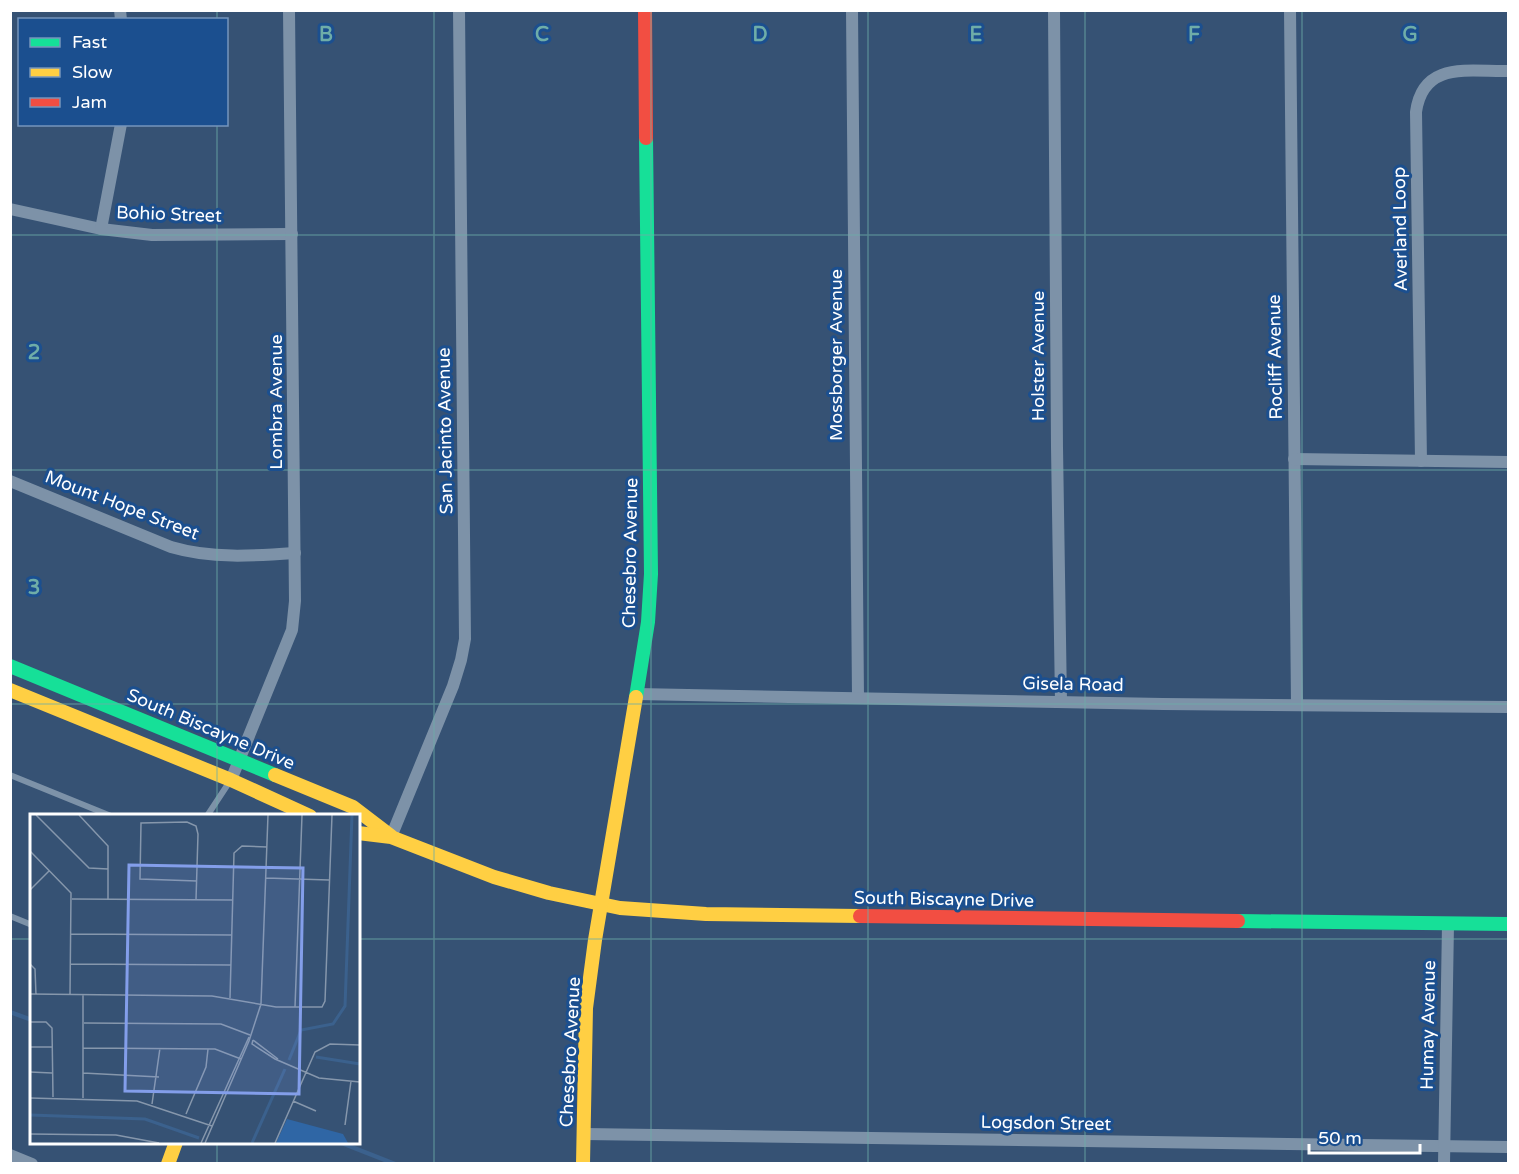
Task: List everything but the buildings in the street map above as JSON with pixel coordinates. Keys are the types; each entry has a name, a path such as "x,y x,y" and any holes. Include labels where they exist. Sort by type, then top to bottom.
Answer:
{"street":[{"name":"Lombra Avenue","path":"231,780 292,630 296,601 289,10"},
{"name":"San Jacinto Avenue","path":"391,837 453,686 465,639 459,10"},
{"name":"Chesebro Avenue","path":"583,1164 586,1008 648,622 651,574 645,10"},
{"name":"Mossborger Avenue","path":"852,10 858,698"},
{"name":"Holster Avenue","path":"1054,10 1061,702"},
{"name":"Rocliff Avenue","path":"1290,10 1297,704"},
{"name":"Averland Loop","path":"1421,461 1416,112 1418,99 1423,88 1437,75 1455,72 1509,71"},
{"path":"101,229 121,126"},
{"name":"Bohio Street","path":"10,209 101,229 152,235 292,234"},
{"path":"1294,459 1509,462"},
{"name":"Mount Hope Street","path":"10,481 171,547 191,553 214,556 295,553"},
{"name":"South Biscayne Drive","path":"10,666 353,807 358,814"},
{"path":"10,690 231,780 306,814"},
{"name":"Gisela Road","path":"637,694 1509,707"},
{"name":"South Biscayne Drive","path":"361,819 391,837 505,880 601,905 639,910 706,915 1509,924"},
{"name":"South Biscayne Drive","path":"360,833 391,837"},
{"name":"Humay Avenue","path":"1444,1164 1448,924"},
{"name":"Logsdon Street","path":"584,1134 1509,1147"},
{"path":"168,1164 176,1144"},
{"path":"10,1155 32,1164"}],"lane":[{"path":"10,775 106,814"},
{"path":"208,814 231,780"},
{"path":"10,916 30,924"}],"waterway":[{"path":"10,1012 30,1019"},
{"path":"344,1144 395,1164"}],"traffic: fast":[{"path":"636,697 648,622 651,574 646,138"},
{"path":"10,666 275,775"},
{"path":"1238,921 1508,924"}],"traffic: slow":[{"path":"10,690 231,780 306,814"},
{"path":"583,1164 586,1008 595,940 636,697"},
{"path":"275,775 353,807 391,836"},
{"path":"360,833 391,837 494,877 549,893 620,908 706,914 860,916"},
{"path":"168,1164 175,1144"}],"traffic: jam":[{"path":"645,10 646,138"},
{"path":"860,916 1238,921"}]}
